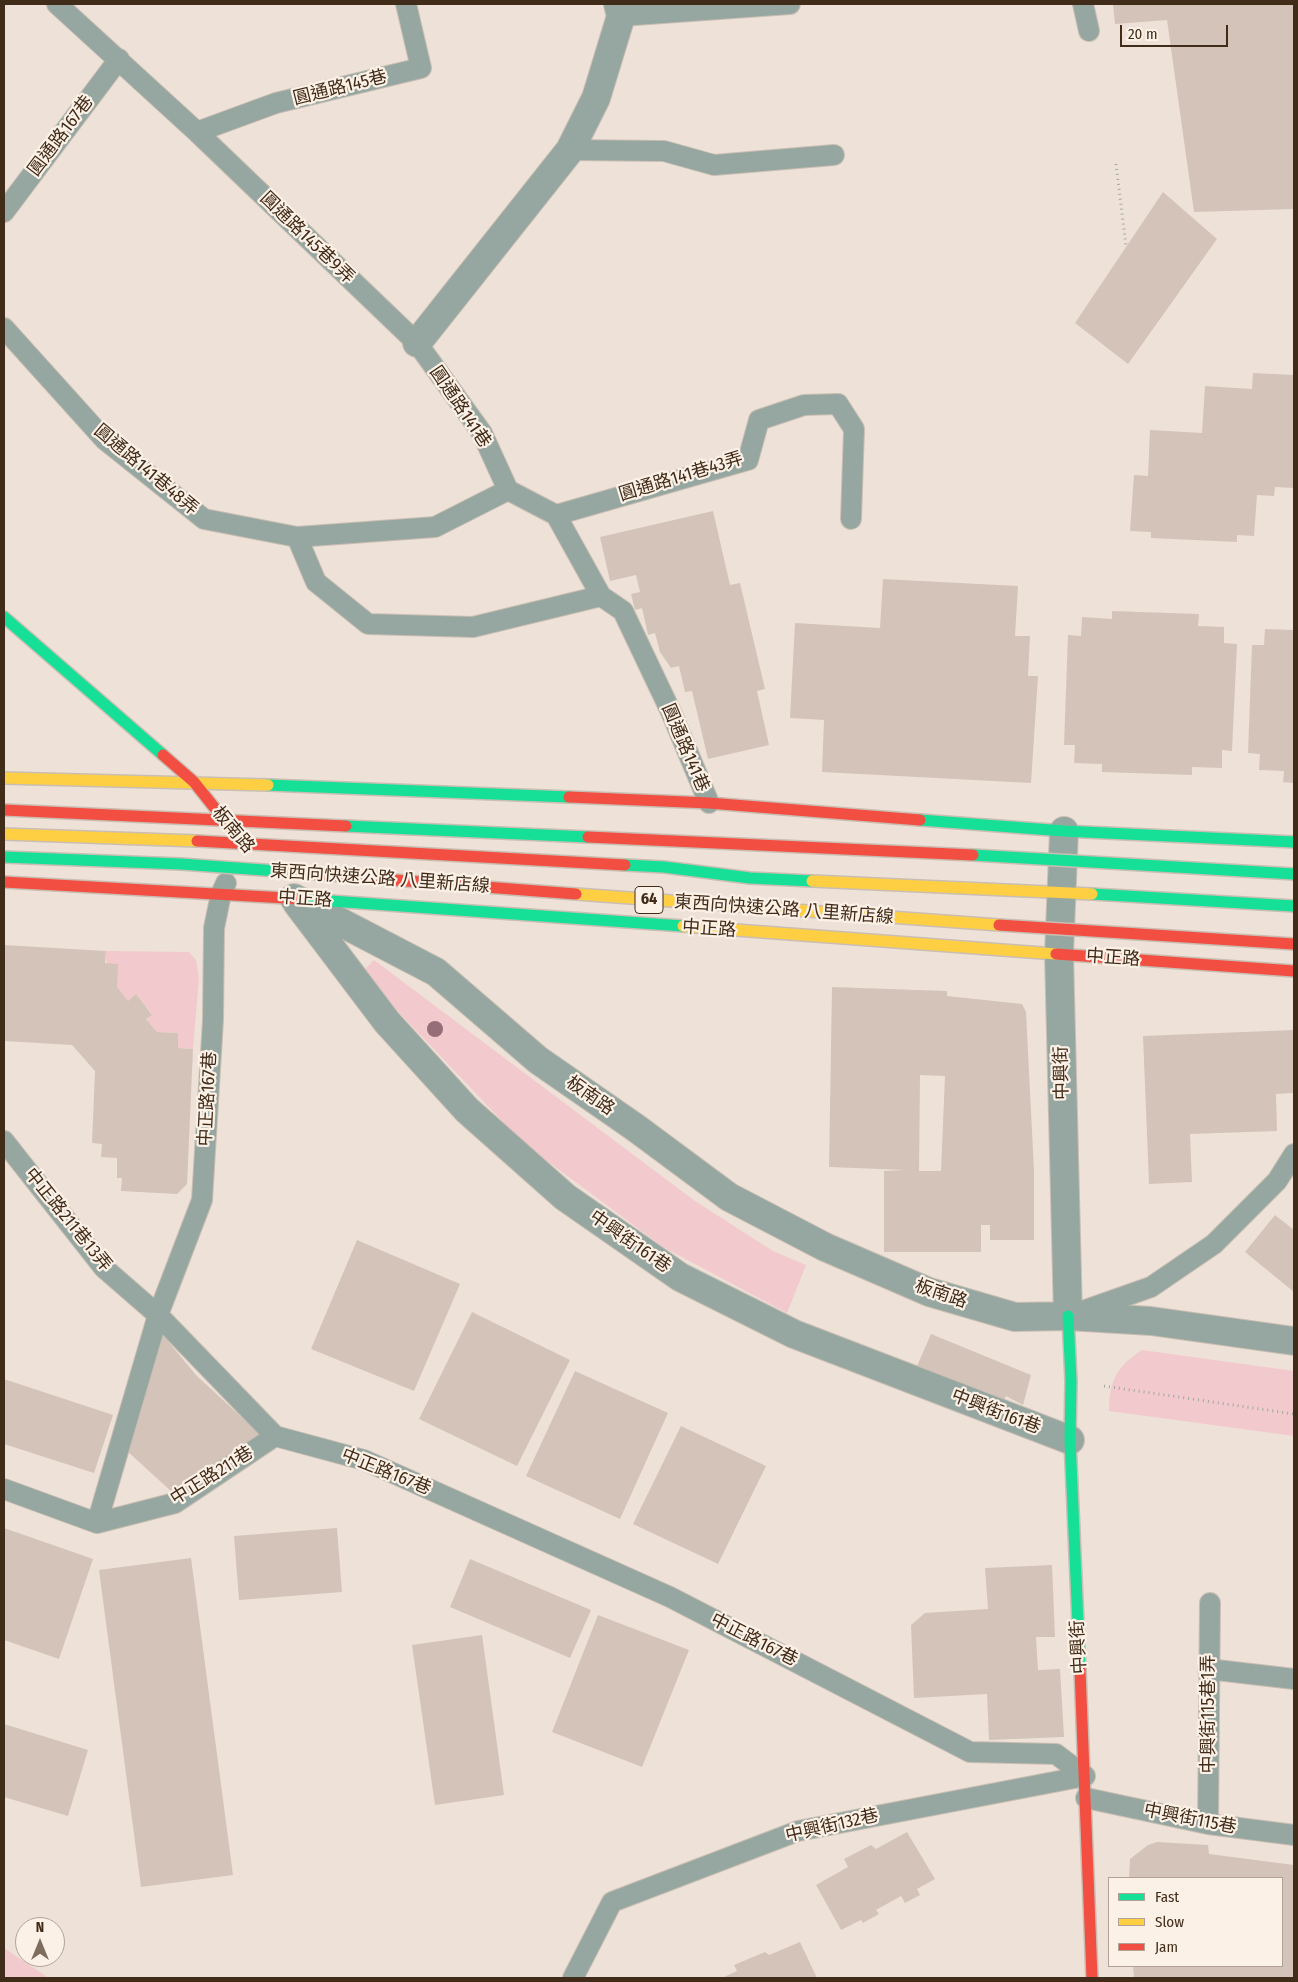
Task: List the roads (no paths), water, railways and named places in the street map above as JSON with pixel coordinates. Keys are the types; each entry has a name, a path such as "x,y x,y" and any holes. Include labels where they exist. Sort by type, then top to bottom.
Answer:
{"main road":[{"name":"板南路","path":"4,617 194,782 244,844 294,898"},
{"path":"4,778 194,782 709,803 1064,830 1294,842"},
{"path":"4,810 883,850 1294,874"},
{"path":"4,834 148,838 664,868 750,878 1062,892 1294,906"},
{"name":"東西向快速公路 八里新店線","path":"4,857 181,864 905,919 1294,944"},
{"name":"中正路","path":"4,882 294,898 1294,971"},
{"name":"中興街","path":"1068,1316 1071,1381 1070,1440 1092,1978"}],"street":[{"path":"417,344 570,150 596,98 619,10"},
{"name":"中興街","path":"1064,830 1059,954 1068,1316"},
{"name":"板南路","path":"294,898 436,972 538,1060 636,1128 729,1197 825,1247 929,1292 1015,1317 1068,1316 1151,1321 1294,1341"},
{"name":"中興街161巷","path":"294,898 387,1022 467,1110 572,1202 680,1277 794,1334 1070,1440"}],"lane":[{"path":"57,4 197,132"},
{"name":"圓通路145巷","path":"197,132 276,104 421,68 406,4"},
{"path":"619,10 790,4"},
{"path":"1083,4 1089,31"},
{"name":"圓通路167巷","path":"4,212 119,59"},
{"name":"圓通路145巷9弄","path":"197,132 417,344"},
{"path":"570,150 664,150 714,165 834,155"},
{"name":"圓通路141巷48弄","path":"4,328 105,440 204,519 297,537 435,527 508,490"},
{"name":"圓通路141巷","path":"417,344 482,433 508,490"},
{"name":"圓通路141巷43弄","path":"556,515 748,460 759,420 804,405 838,404 854,429 851,519"},
{"path":"508,490 556,515"},
{"name":"圓通路141巷","path":"556,515 601,596 624,611 671,712 709,803"},
{"path":"297,537 316,582 368,624 473,628 601,596"},
{"name":"中正路167巷","path":"97,1523 158,1315 202,1200 213,1020 214,928 221,894 244,844"},
{"name":"中正路211巷13弄","path":"4,1141 104,1268 158,1315"},
{"path":"1068,1316 1151,1287 1214,1244 1277,1181 1294,1154"},
{"path":"158,1315 275,1436"},
{"name":"中正路167巷","path":"275,1436 364,1460 670,1597 970,1752 1056,1754 1085,1776"},
{"name":"中正路211巷","path":"97,1523 175,1503 275,1436"},
{"path":"4,1489 97,1523"},
{"name":"中興街115巷1弄","path":"1208,1824 1210,1603"},
{"path":"1208,1669 1294,1679"},
{"name":"中興街132巷","path":"573,1978 612,1902 798,1831 1085,1776"},
{"name":"中興街115巷","path":"1086,1798 1208,1824 1294,1835"}]}
